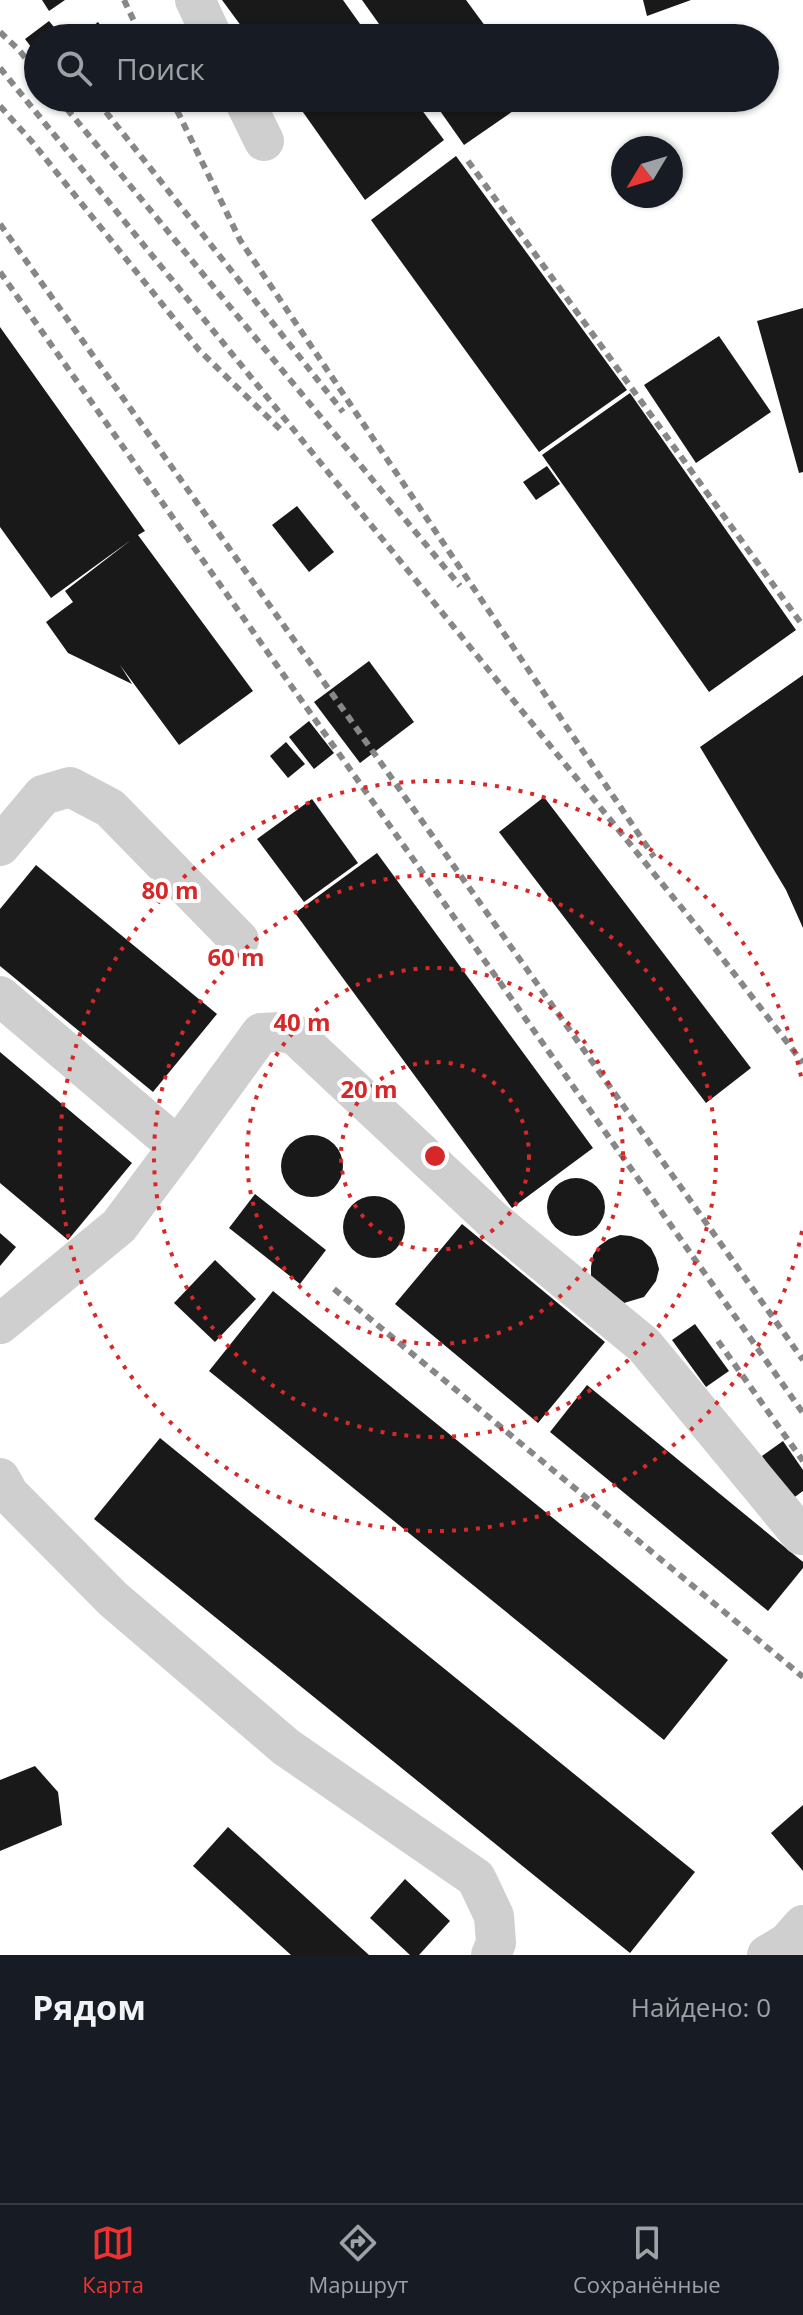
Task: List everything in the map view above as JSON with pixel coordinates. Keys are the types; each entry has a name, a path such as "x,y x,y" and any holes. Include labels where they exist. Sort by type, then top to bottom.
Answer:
{"street":[{"path":"195,0 206,24"},
{"path":"250,112 264,141"},
{"path":"0,846 43,795 70,787 110,808 239,940"},
{"path":"0,996 178,1147"},
{"path":"0,1324 119,1226 261,1033 295,1035 495,1222 644,1345 801,1535"},
{"path":"0,1478 9,1494 113,1599 286,1747 476,1878 494,1916 496,1943 491,1955"}],"building":[{"path":"42,0 65,0 49,11"},
{"path":"222,0 343,0 360,24 240,24"},
{"path":"362,0 466,0 484,24 379,24"},
{"path":"643,0 691,0 647,16"},
{"path":"303,112 423,112 444,140 365,200"},
{"path":"441,112 512,112 464,145"},
{"path":"456,156 627,390 539,452 371,220"},
{"path":"803,308 803,472 799,473 757,321"},
{"path":"0,327 145,531 138,535 253,691 179,745 120,665 132,684 68,653 46,622 73,602 65,591 131,540 51,598 0,527"},
{"path":"719,336 771,412 696,463 644,385"},
{"path":"630,393 796,630 709,692 542,455"},
{"path":"547,466 560,484 536,500 523,482"},
{"path":"297,506 334,552 309,572 272,525"},
{"path":"369,661 414,722 360,763 314,702"},
{"path":"803,675 803,928 786,890 700,747"},
{"path":"309,721 334,753 314,769 289,737"},
{"path":"286,742 305,764 288,778 270,756"},
{"path":"544,797 751,1068 706,1103 499,832"},
{"path":"312,799 358,863 304,902 257,839"},
{"path":"377,853 593,1148 512,1208 295,913"},
{"path":"36,865 217,1014 153,1092 0,966 0,909"},
{"path":"0,1052 132,1163 68,1240 0,1183"},
{"path":"312,1135 324,1137 334,1144 341,1154 341,1178 334,1188 324,1195 312,1197 300,1195 290,1188 283,1178 281,1166 283,1154 290,1144 300,1137"},
{"path":"576,1178 597,1186 605,1207 597,1228 576,1236 555,1228 547,1207 555,1186"},
{"path":"255,1194 326,1250 300,1284 229,1228"},
{"path":"368,1196 380,1196 396,1205 403,1215 403,1239 396,1249 380,1258 368,1258 348,1244 343,1233 343,1221 357,1201"},
{"path":"462,1224 605,1342 538,1423 395,1304"},
{"path":"0,1233 16,1247 0,1266"},
{"path":"620,1235 642,1240 651,1248 659,1269 656,1281 644,1297 624,1303 591,1278 593,1255 599,1246"},
{"path":"215,1260 256,1299 215,1342 174,1303"},
{"path":"273,1291 728,1660 664,1740 209,1371"},
{"path":"695,1324 729,1371 706,1387 672,1340"},
{"path":"587,1385 803,1562 803,1568 768,1611 550,1432"},
{"path":"160,1438 695,1872 630,1953 94,1519"},
{"path":"783,1441 803,1470 803,1491 792,1499 762,1456"},
{"path":"35,1766 58,1792 62,1825 0,1851 0,1780"},
{"path":"803,1805 803,1871 771,1833"},
{"path":"228,1827 369,1955 291,1955 193,1866"},
{"path":"405,1879 450,1921 419,1955 410,1955 370,1918"}],"railway":[{"path":"124,0 135,24"},
{"path":"0,32 24,56"},
{"path":"0,68 24,98"},
{"path":"0,106 199,350 284,433"},
{"path":"36,112 716,950 803,1063"},
{"path":"70,112 460,586"},
{"path":"106,112 343,412"},
{"path":"178,112 240,240 654,857"},
{"path":"468,161 803,626"},
{"path":"0,224 803,1360"},
{"path":"0,272 803,1413"},
{"path":"334,1289 803,1677"},
{"path":"718,1341 803,1461"}]}
